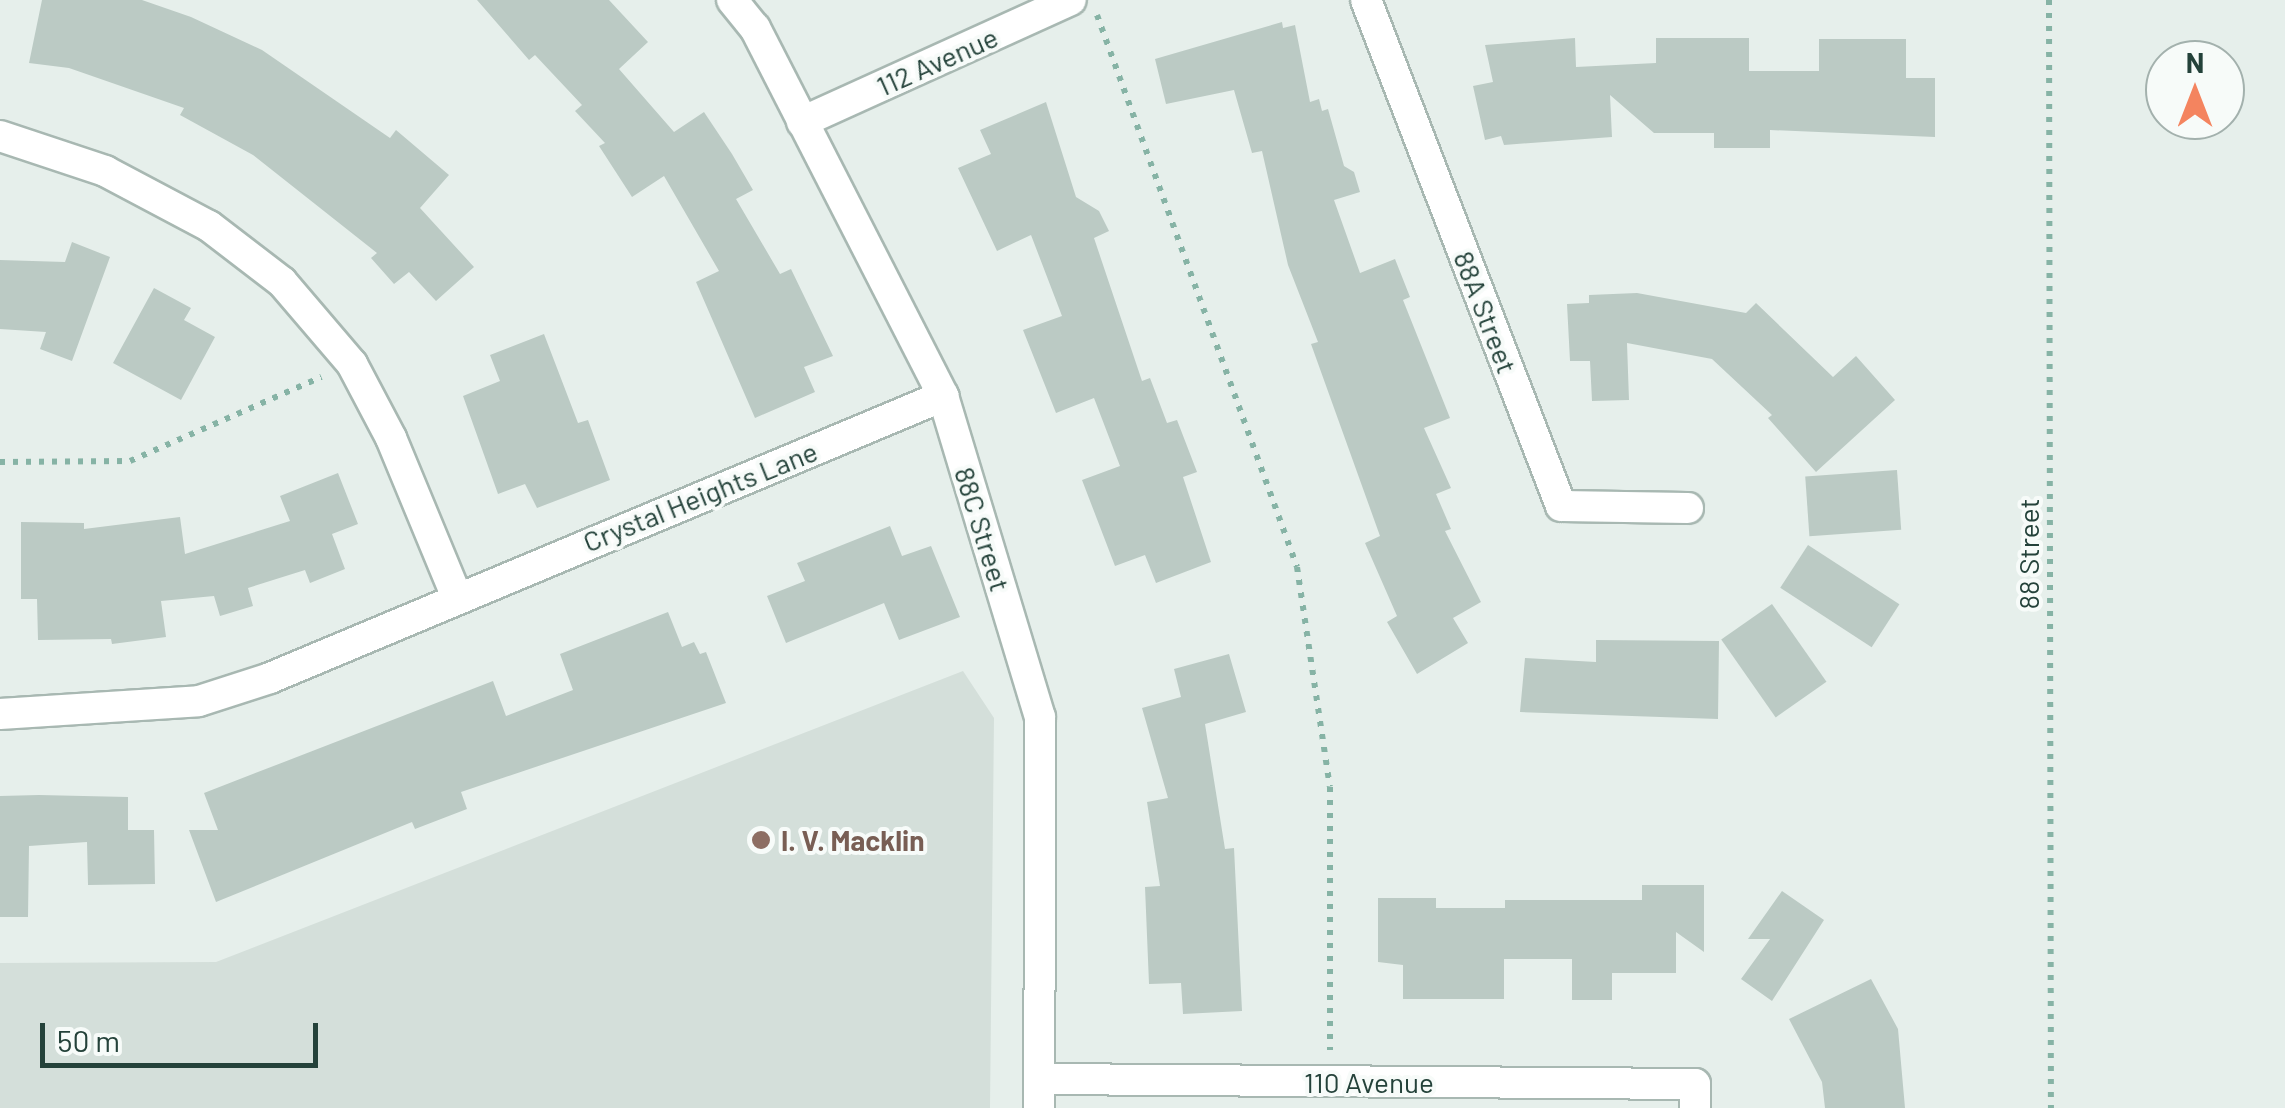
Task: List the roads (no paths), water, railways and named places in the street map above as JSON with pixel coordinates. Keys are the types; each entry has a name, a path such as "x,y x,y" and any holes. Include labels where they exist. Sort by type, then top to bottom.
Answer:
{"street":[{"name":"88C Street","path":"732,0 755,28 943,396 1040,717 1041,1093"},
{"name":"112 Avenue","path":"802,122 1071,0"},
{"name":"88A Street","path":"1366,0 1561,506 1688,508"},
{"path":"0,136 105,171 209,226 282,282 352,364 391,438 457,597"},
{"name":"Crystal Heights Lane","path":"0,714 199,701 270,678 943,396"},
{"name":"110 Avenue","path":"1041,1093 1330,1081 1695,1096"}],"place":[{"name":"I. V. Macklin","path":"761,840"}]}
